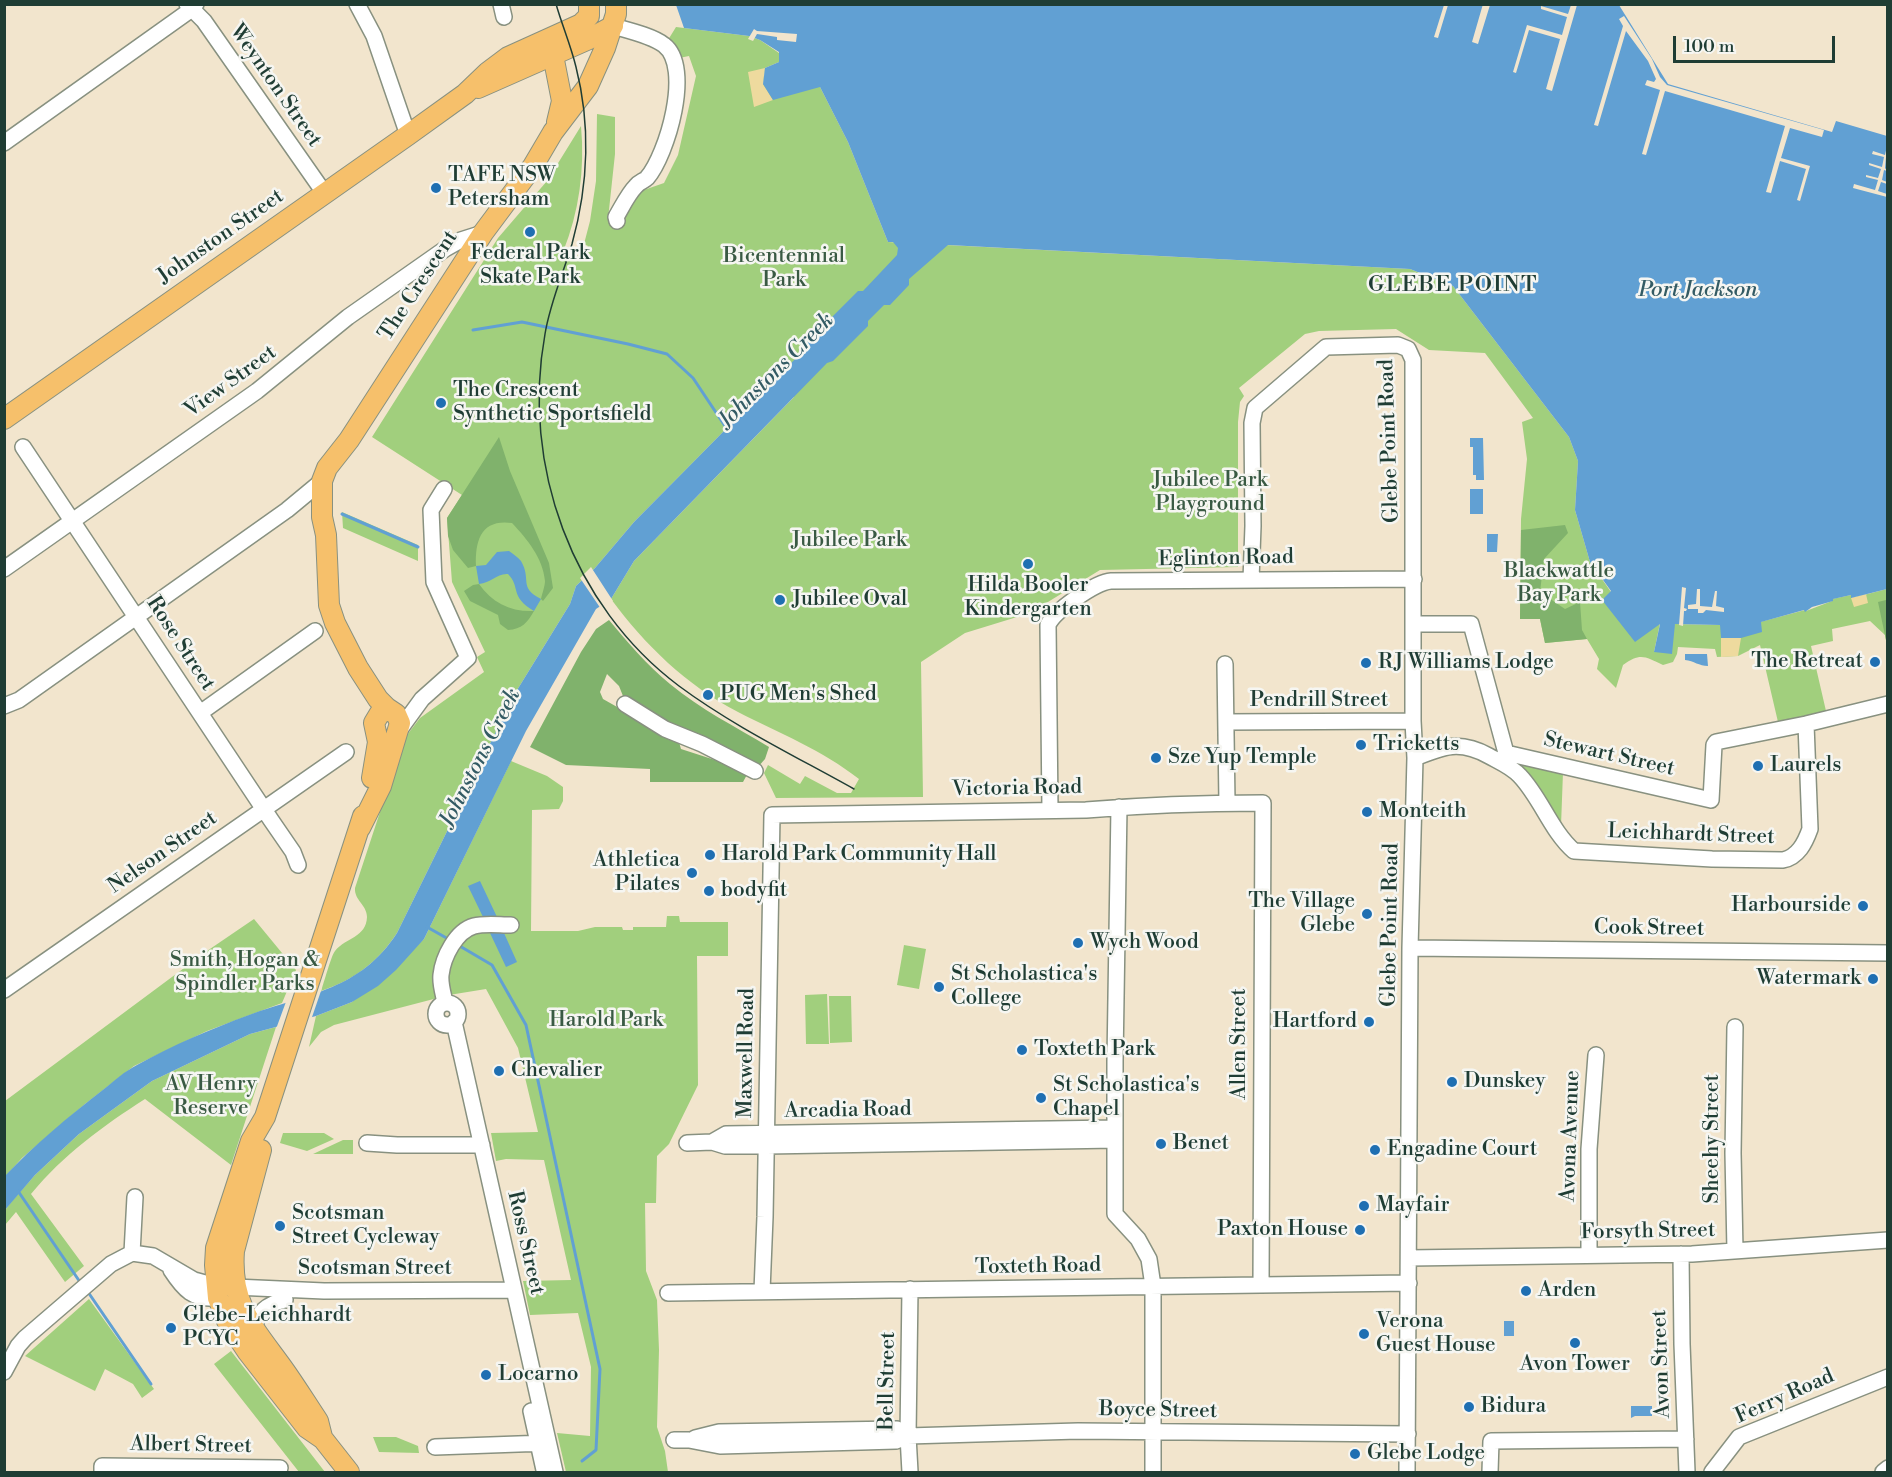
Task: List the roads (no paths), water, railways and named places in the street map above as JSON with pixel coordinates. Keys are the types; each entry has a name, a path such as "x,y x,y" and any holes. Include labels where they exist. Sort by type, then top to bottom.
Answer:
{"main road":[{"name":"The Crescent","path":"227,1292 241,1220 263,1143 265,1117 360,828 377,755 378,740 370,703 358,668 331,612 322,481 327,468 350,440 483,233 533,166 553,132 592,79 613,26 616,4"},
{"name":"Johnston Street","path":"5,418 408,135 465,94 508,57 581,24 589,10"},
{"name":"Johnston Street","path":"465,94 613,26"},
{"path":"553,132 562,101 552,54 558,34 569,36 613,26"},
{"name":"The Crescent","path":"324,526 330,485 350,440"},
{"name":"The Crescent","path":"358,668 378,699 390,710"},
{"path":"390,710 399,717 398,732 385,738 375,729 374,723 383,711 390,710"},
{"name":"The Crescent","path":"360,828 381,786 398,732"},
{"path":"227,1292 318,1421 323,1439"},
{"path":"227,1292 227,1321 247,1351 307,1428 323,1439 348,1473"}],"street":[{"path":"357,4 371,30 408,135"},
{"path":"4,143 192,6"},
{"name":"Weynton Street","path":"192,6 325,194"},
{"path":"613,26 664,44 675,61 678,87 668,135 662,150 646,178 636,185 616,220"},
{"name":"View Street","path":"4,570 257,391 348,317 435,255 461,240 483,233"},
{"name":"Glebe Point Road","path":"1251,580 1252,413 1256,407 1326,347 1404,346 1411,351 1413,360 1413,721 1415,758 1410,948 1407,1473"},
{"name":"Rose Street","path":"23,447 292,852 298,865"},
{"path":"4,706 19,700 287,510 322,481"},
{"path":"398,732 422,699 468,658 434,582 431,510 444,489"},
{"path":"287,510 310,504 314,506 324,526"},
{"name":"Eglinton Road","path":"1050,810 1047,631 1050,619 1092,588 1105,581 1414,579"},
{"path":"1413,624 1471,624 1504,758"},
{"path":"200,713 315,631"},
{"path":"1226,664 1227,803"},
{"path":"390,710 404,706 420,691 442,682"},
{"path":"625,704 665,729 702,744 755,771"},
{"path":"1806,724 1887,704"},
{"name":"Pendrill Street","path":"1226,722 1413,721"},
{"name":"Leichhardt Street","path":"1415,758 1441,747 1455,746 1504,758 1523,779 1551,822 1574,851 1712,859 1783,860 1792,857 1800,849 1810,829 1806,724"},
{"name":"Stewart Street","path":"1504,758 1712,800 1715,742 1806,724"},
{"name":"Nelson Street","path":"4,990 346,752"},
{"name":"Victoria Road","path":"772,815 1050,810 1263,802"},
{"name":"Allen Street","path":"1261,1285 1263,802"},
{"path":"1119,807 1115,1214 1138,1239 1149,1259 1153,1286 1153,1473"},
{"name":"Maxwell Road","path":"762,1292 767,1140 772,815"},
{"name":"Ross Street","path":"511,926 475,926 467,929 454,942 441,975 445,1002 452,1003 459,1014 449,1023 544,1443 555,1473"},
{"name":"Cook Street","path":"1410,948 1887,953"},
{"name":"Sheehy Street","path":"1735,1027 1733,1153 1735,1251"},
{"name":"Avona Avenue","path":"1589,1255 1589,1149 1596,1054"},
{"name":"Arcadia Road","path":"687,1143 712,1142 726,1134 767,1140 1115,1134"},
{"path":"367,1143 477,1145"},
{"path":"132,1252 135,1197"},
{"name":"Forsyth Street","path":"1409,1257 1681,1254 1887,1240"},
{"path":"4,1372 25,1338 117,1259 132,1252 164,1260 182,1285 203,1299 227,1292"},
{"name":"Avon Street","path":"1681,1254 1687,1473"},
{"name":"Toxteth Road","path":"668,1293 1409,1283"},
{"name":"Bell Street","path":"910,1289 908,1436 910,1473"},
{"name":"Scotsman Street","path":"227,1292 324,1291 510,1296"},
{"name":"Scotsman Street","path":"227,1292 285,1300 510,1296"},
{"name":"Scotsman Street","path":"254,1330 257,1317 263,1309 285,1300"},
{"name":"Ferry Road","path":"1712,1473 1739,1437 1887,1377"},
{"name":"Boyce Street","path":"682,1440 720,1446 896,1441 908,1436 1078,1431 1408,1434"},
{"path":"1490,1473 1491,1440 1686,1439"},
{"path":"435,1447 544,1443"},
{"name":"Ross Street","path":"544,1443 545,1473"},
{"name":"Albert Street","path":"102,1469 245,1470 280,1468"},
{"path":"1883,1473 1887,1468"}],"water":[{"name":"Port Jackson","path":"676,5 1619,5 1668,84 1832,132 1836,121 1887,136 1887,589 1851,598 1851,595 1833,599 1833,601 1812,607 1805,612 1804,610 1761,622 1762,632 1741,638 1721,638 1720,625 1675,624 1672,654 1654,652 1660,624 1635,642 1602,600 1611,591 1590,562 1575,510 1578,461 1569,437 1453,286 1410,269 948,245 909,279 909,285 890,305 884,305 868,321 868,326 833,361 827,363 634,561 611,599 596,609 526,731 424,939 396,970 378,986 352,1002 316,1016 250,1034 152,1081 79,1134 35,1175 5,1210 4,1177 52,1131 128,1070 221,1026 332,987 367,967 382,952 397,933 514,695 570,604 576,586 595,568 634,522 807,347 806,343 858,291 863,291 897,255 898,248 893,242 888,242 848,142 820,87 773,100 763,84 765,68 779,62 779,52 749,36 684,28"},
{"path":"1470,438 1483,438 1484,480 1476,480 1476,475 1473,475 1473,447 1470,447"},
{"path":"1470,489 1483,489 1483,514 1470,514"},
{"path":"1487,534 1498,534 1497,552 1487,552"},
{"path":"509,551 521,561 527,587 541,599 534,611 521,601 508,574 479,584 476,566 486,565 497,552"},
{"path":"1685,654 1707,654 1708,666 1685,660"},
{"path":"480,881 497,917 483,917 468,886"},
{"path":"490,933 504,933 517,962 506,967"},
{"path":"1504,1321 1514,1321 1514,1336 1504,1336"},
{"path":"1631,1406 1652,1406 1652,1416 1631,1418"}],"waterway":[{"name":"Johnstons Creek","path":"473,330 522,322 667,354 693,378 729,432"},
{"path":"342,514 418,547"},
{"path":"427,927 450,940"},
{"path":"458,945 492,965 526,1025 600,1369 596,1450 582,1461"},
{"path":"18,1191 80,1282"},
{"path":"88,1292 151,1384"}],"tram line":[{"path":"556,4 576,67 586,134 584,178 577,222 547,322 539,383 541,433 549,482 563,529 583,574 610,616 642,653 679,686 700,701 854,789"}],"place":[{"name":"TAFE NSW Petersham","path":"436,188"},
{"name":"Federal Park Skate Park","path":"530,232"},
{"name":"The Crescent Synthetic Sportsfield","path":"441,403"},
{"name":"Hilda Booler Kindergarten","path":"1028,564"},
{"name":"Jubilee Oval","path":"780,600"},
{"name":"The Retreat","path":"1875,662"},
{"name":"RJ Williams Lodge","path":"1366,663"},
{"name":"PUG Men's Shed","path":"708,695"},
{"name":"Tricketts","path":"1361,745"},
{"name":"Sze Yup Temple","path":"1156,758"},
{"name":"Laurels","path":"1758,766"},
{"name":"Monteith","path":"1367,812"},
{"name":"Harold Park Community Hall","path":"710,855"},
{"name":"Athletica Pilates","path":"692,873"},
{"name":"bodyfit","path":"709,891"},
{"name":"Harbourside","path":"1863,906"},
{"name":"The Village Glebe","path":"1367,914"},
{"name":"Wych Wood","path":"1078,943"},
{"name":"Watermark","path":"1873,979"},
{"name":"St Scholastica's College","path":"939,987"},
{"name":"Hartford","path":"1369,1022"},
{"name":"Toxteth Park","path":"1022,1050"},
{"name":"Chevalier","path":"499,1071"},
{"name":"Dunskey","path":"1452,1082"},
{"name":"St Scholastica's Chapel","path":"1041,1098"},
{"name":"Benet","path":"1161,1144"},
{"name":"Engadine Court","path":"1375,1150"},
{"name":"Mayfair","path":"1364,1206"},
{"name":"Scotsman Street Cycleway","path":"280,1226"},
{"name":"Paxton House","path":"1360,1230"},
{"name":"Arden","path":"1526,1291"},
{"name":"Glebe-Leichhardt PCYC","path":"171,1328"},
{"name":"Verona Guest House","path":"1364,1334"},
{"name":"Avon Tower","path":"1575,1343"},
{"name":"Locarno","path":"486,1375"},
{"name":"Bidura","path":"1469,1407"},
{"name":"Glebe Lodge","path":"1355,1454"}],"district":[{"name":"GLEBE POINT","path":"1453,286"}],"park label":[{"name":"Bicentennial Park","path":"784,269"},
{"name":"Jubilee Park Playground","path":"1210,493"},
{"name":"Jubilee Park","path":"849,541"},
{"name":"Blackwattle Bay Park","path":"1559,584"},
{"name":"Smith, Hogan & Spindler Parks","path":"245,973"},
{"name":"Harold Park","path":"606,1021"},
{"name":"AV Henry Reserve","path":"211,1097"}]}
